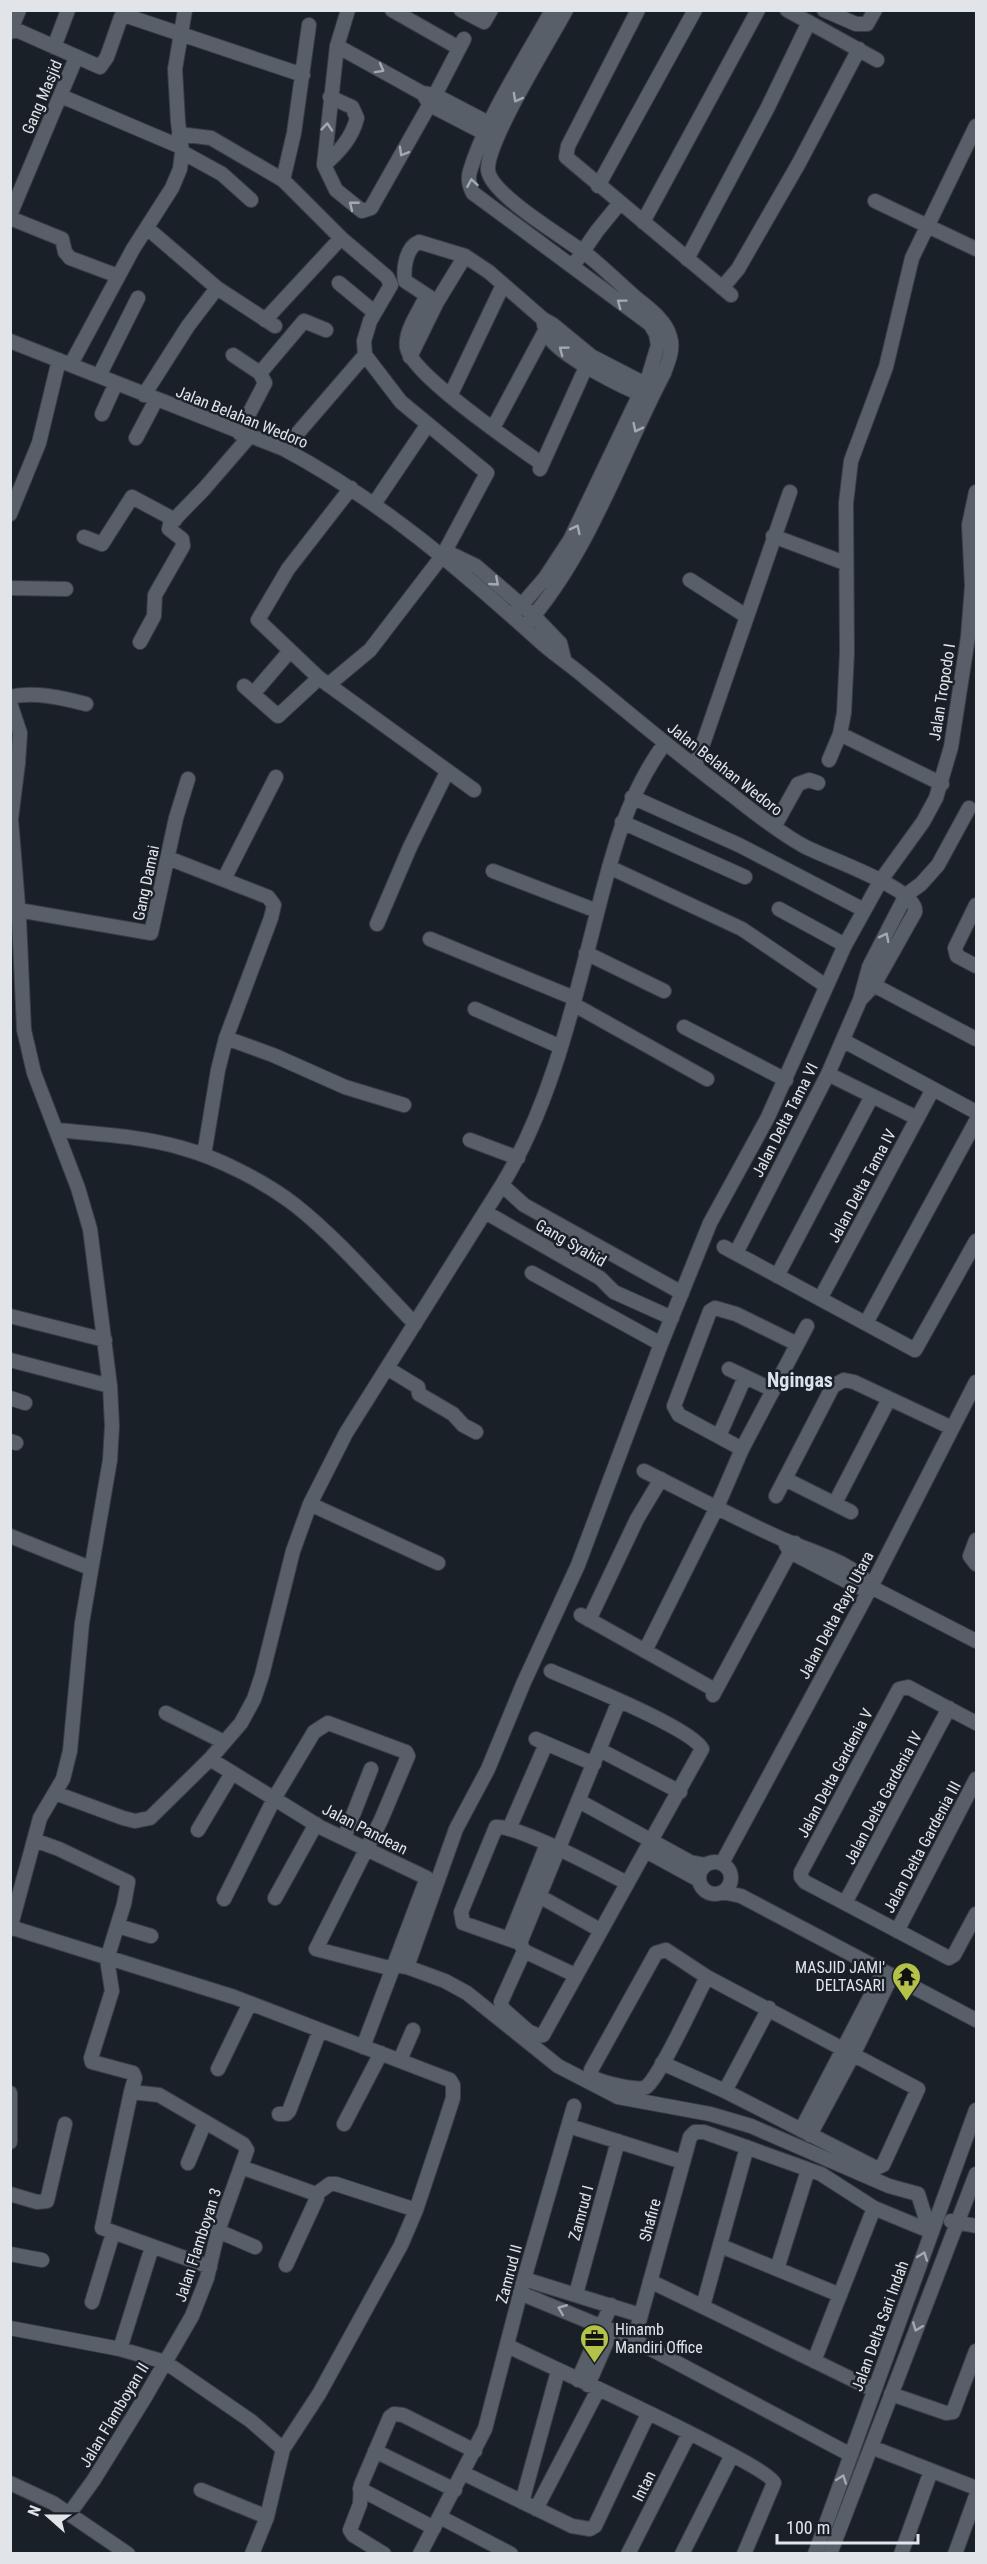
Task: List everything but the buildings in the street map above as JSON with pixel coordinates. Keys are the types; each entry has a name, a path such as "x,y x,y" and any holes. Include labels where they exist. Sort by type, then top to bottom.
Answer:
{"street":[{"path":"19,10 11,30 98,67 104,64 123,15 303,75"},
{"path":"54,47 68,10"},
{"path":"10,514 39,443 65,362 178,177 181,144 175,69 185,10"},
{"path":"348,10 337,46 324,165 336,190 358,210 369,210 429,98 461,44 392,10"},
{"path":"460,10 484,22 491,10"},
{"path":"527,69 552,10"},
{"path":"530,621 584,540 647,391 658,345 654,329 576,268 473,193 469,182 470,172 492,129 527,69 566,10"},
{"path":"638,10 566,152 568,160 726,291 799,163 859,49"},
{"path":"598,186 695,10"},
{"path":"643,222 758,10"},
{"path":"787,10 877,60"},
{"path":"824,10 863,25 872,15"},
{"path":"687,259 768,107 809,22"},
{"path":"283,180 294,133 309,25"},
{"path":"337,46 429,98 492,129"},
{"name":"Gang Masjid","path":"10,216 76,58"},
{"path":"61,96 181,144 222,174 251,200"},
{"path":"324,165 337,154 349,138 357,118 352,106 330,97"},
{"path":"829,760 840,734 847,672 846,503 851,461 886,367 912,258 976,126"},
{"path":"492,129 488,168 493,183 534,218 585,254 663,322 670,335 671,351 668,361 647,391 559,560 518,610"},
{"path":"181,144 211,138 283,180 341,238 390,281 390,289 374,312 366,332 365,355 284,449"},
{"path":"875,201 976,249"},
{"path":"576,268 622,206"},
{"path":"10,216 62,239 65,252 70,258 118,276"},
{"path":"147,228 217,288 270,323 341,238"},
{"path":"431,299 408,284 404,278 411,246 418,242 465,256 503,285 588,361 647,391"},
{"path":"465,256 431,299 410,357 450,396 541,467 588,361"},
{"path":"339,283 374,312"},
{"path":"450,396 503,285"},
{"path":"136,438 150,397 188,326 217,288"},
{"path":"99,376 138,298"},
{"path":"260,374 304,321 326,330"},
{"path":"493,428 547,325"},
{"name":"Jalan Belahan Wedoro","path":"10,341 284,449 351,488 431,545 459,562 530,621 544,645 564,659 664,743 774,827 825,857 882,880 906,895"},
{"path":"140,642 154,616 155,595 183,546 182,539 170,529 175,520 204,489 244,435 265,386 265,380 260,374 233,355"},
{"path":"290,652 249,690 278,716 370,650 444,553 487,474 401,402 365,355"},
{"path":"102,414 116,383"},
{"path":"374,504 428,424"},
{"path":"351,488 288,569 258,621 324,682 474,790"},
{"path":"695,767 790,492"},
{"name":"Jalan Tropodo I","path":"395,1970 456,1829 488,1769 524,1682 578,1565 661,1344 723,1197 764,1125 786,1080 845,945 882,880 930,811 942,784 955,725 968,637 972,586 969,525 976,492"},
{"path":"84,537 102,544 132,497 175,520"},
{"path":"773,537 845,563"},
{"path":"690,580 746,616"},
{"path":"10,588 66,589"},
{"path":"86,704 58,697 13,698 20,733 11,819 24,1030 34,1073 90,1229 111,1386 110,1460 82,1623 70,1751 63,1779 44,1809 34,1840 17,1878 11,1928 250,2002 450,2080 453,2085 453,2098 416,2210 401,2245 320,2394 283,2449 267,2517 252,2553"},
{"path":"840,734 942,784"},
{"path":"55,1792 123,1818 143,1821 156,1814 210,1759 241,1723 258,1689 290,1561 309,1504 346,1433 518,1158 544,1097 561,1047 622,822 649,765 664,743"},
{"path":"377,924 410,847 447,772"},
{"path":"224,879 276,777"},
{"name":"Gang Damai","path":"18,910 152,933 176,818 188,778"},
{"path":"774,827 798,784 809,780 818,783"},
{"path":"632,797 739,846 864,910"},
{"path":"906,895 921,885 938,865 969,808"},
{"path":"622,822 745,877"},
{"path":"168,858 268,897 274,908 225,1038 204,1155"},
{"path":"609,867 742,929 826,986"},
{"path":"493,871 597,911"},
{"name":"Jalan Delta Tama VI","path":"777,1276 730,1250 828,1074 869,982 915,912 914,903 906,895"},
{"path":"976,905 955,948 957,956 976,966"},
{"path":"779,909 845,945"},
{"path":"430,939 573,1001 707,1079"},
{"path":"586,953 664,991"},
{"path":"869,982 976,1039"},
{"path":"475,1009 561,1047"},
{"path":"684,1027 786,1080"},
{"path":"225,1038 273,1055 336,1083 404,1105"},
{"path":"844,1041 976,1112"},
{"path":"828,1074 917,1118"},
{"name":"Jalan Delta Tama IV","path":"820,1299 933,1089"},
{"path":"872,1096 777,1276 915,1350 975,1248"},
{"path":"866,1323 976,1121"},
{"path":"56,1130 162,1143 204,1155 248,1177 294,1204 322,1229 415,1324"},
{"path":"470,1140 518,1158"},
{"path":"502,1185 524,1205 682,1293"},
{"name":"Gang Syahid","path":"485,1212 600,1278 614,1292 672,1317"},
{"path":"531,1273 661,1344"},
{"path":"742,1449 679,1416 674,1409 712,1310 719,1308 735,1314 797,1344"},
{"path":"10,1316 105,1340"},
{"path":"645,1651 717,1507 742,1449 807,1326"},
{"path":"10,1360 111,1386"},
{"path":"387,1368 418,1387 419,1394 453,1414 463,1425 476,1431"},
{"path":"729,1369 773,1390"},
{"path":"719,1436 745,1377"},
{"path":"776,1496 835,1384 844,1380 854,1382 952,1428"},
{"name":"Jalan Delta Raya Utara","path":"722,1863 871,1587 976,1382"},
{"path":"10,1398 25,1402"},
{"path":"835,1503 889,1399"},
{"path":"790,1545 714,1692 585,1617 637,1519 652,1475 790,1545 864,1577 871,1587 976,1641"},
{"path":"785,1479 851,1512"},
{"path":"309,1504 438,1563"},
{"path":"10,1536 90,1568"},
{"path":"976,1540 970,1556 976,1564"},
{"path":"551,1671 619,1701 672,1727 701,1746 701,1752 574,1975 543,2035 535,2035 501,2005 518,1944 553,1847 579,1801 619,1701"},
{"name":"Jalan Delta Gardenia V","path":"845,1903 805,1882 801,1877 801,1872 899,1689 908,1687 949,1708"},
{"path":"949,1708 976,1723"},
{"name":"Jalan Delta Gardenia IV","path":"845,1903 949,1708"},
{"path":"165,1713 224,1742"},
{"path":"224,1899 275,1797 314,1732 324,1724 328,1723 366,1737 408,1755 367,1849 316,1949 445,1981 466,1993 558,2066 618,2097 710,2114 751,2126 888,2186 918,2194 929,2230"},
{"path":"509,1829 541,1742 594,1764"},
{"path":"600,1750 680,1792"},
{"name":"Jalan Pandean","path":"210,1759 316,1824 427,1878 395,1970"},
{"path":"344,1839 371,1769"},
{"path":"198,1830 232,1773"},
{"name":"Jalan Delta Gardenia III","path":"897,1931 976,1779"},
{"path":"579,1801 699,1880 708,1893 727,1887"},
{"path":"275,1898 316,1824"},
{"path":"574,1975 518,1944 463,1923 461,1912 494,1831 499,1827 509,1829 627,1882"},
{"path":"34,1840 59,1849 128,1882 118,1926 107,1959 112,1991 91,2059 95,2063 133,2073 135,2078 101,2226 113,2233 210,2267"},
{"path":"648,1846 690,1862 705,1864 716,1861 722,1863 730,1872 727,1887"},
{"path":"518,1944 539,1896 553,1847"},
{"path":"699,1880 699,1874 705,1864"},
{"path":"727,1887 976,2020"},
{"path":"539,1896 600,1930"},
{"path":"845,1903 949,1958 954,1955 976,1914"},
{"path":"118,1926 151,1936"},
{"path":"662,2063 725,2091 876,2168 883,2166 918,2089 707,1977 666,1950 659,1950 591,2070 591,2074 596,2079 643,2089 649,2084 707,1977"},
{"path":"363,2047 395,1970"},
{"path":"806,2132 888,1973"},
{"path":"218,2069 250,2002"},
{"path":"725,2091 769,2008"},
{"path":"279,2114 286,2114 289,2111 320,2030"},
{"path":"400,2060 413,2030"},
{"path":"344,2124 381,2052"},
{"path":"131,2092 159,2095 245,2145 247,2150 241,2168 316,2194"},
{"path":"10,2093 10,2142"},
{"name":"Zamrud II","path":"420,2553 475,2451 488,2422 520,2293 574,2106"},
{"name":"Jalan Delta Sari Indah","path":"830,2553 833,2526 851,2455 910,2293 929,2230 938,2216 976,2110"},
{"path":"188,2163 205,2122"},
{"path":"10,2194 37,2202 47,2201 64,2124"},
{"path":"570,2126 683,2162"},
{"name":"Shafire","path":"634,2340 692,2134 698,2131 747,2147"},
{"name":"Zamrud I","path":"576,2294 618,2141"},
{"path":"703,2306 747,2147 827,2177 874,2208 929,2230"},
{"name":"Jalan Flamboyan 3","path":"165,2362 192,2316 210,2267 218,2231 241,2168"},
{"path":"777,2269 808,2170"},
{"name":"Jalan Delta Sari Indah","path":"815,2553 833,2526 871,2446 958,2223 972,2198 976,2174"},
{"path":"316,2194 330,2184 336,2184 416,2210"},
{"path":"286,2265 317,2198 316,2194"},
{"path":"814,2361 874,2208"},
{"path":"938,2216 976,2226"},
{"path":"218,2231 255,2247"},
{"path":"92,2302 113,2233"},
{"path":"721,2246 840,2295"},
{"path":"120,2349 152,2247"},
{"path":"10,2254 42,2260"},
{"path":"524,2279 640,2315"},
{"path":"650,2282 874,2390"},
{"path":"520,2293 634,2340 851,2455"},
{"path":"910,2293 928,2300"},
{"path":"536,2509 588,2385 608,2328 611,2305"},
{"path":"10,2328 120,2349 165,2362 251,2421 283,2449"},
{"path":"508,2346 732,2455 770,2477 774,2483 744,2551"},
{"path":"891,2394 946,2413 953,2412 976,2351"},
{"name":"Jalan Flamboyan II","path":"69,2514 93,2481 165,2362"},
{"path":"522,2502 558,2371"},
{"path":"463,2474 585,2530 595,2526 648,2414"},
{"path":"384,2553 351,2534 351,2528 360,2504 360,2489 390,2416 403,2415 475,2451"},
{"path":"865,2416 881,2422"},
{"name":"Intan","path":"628,2553 689,2434"},
{"path":"871,2446 976,2488"},
{"path":"375,2451 454,2490"},
{"path":"682,2553 732,2455"},
{"path":"901,2553 932,2471"},
{"path":"10,2483 69,2514 128,2553"},
{"path":"360,2489 511,2553"},
{"path":"201,2490 267,2517"},
{"path":"955,2553 976,2496"}],"place":[{"name":"MASJID JAMI' DELTASARI","path":"906,2002"},
{"name":"Hinamb Mandiri Office","path":"594,2364"}],"district":[{"name":"Ngingas","path":"800,1380"}]}
